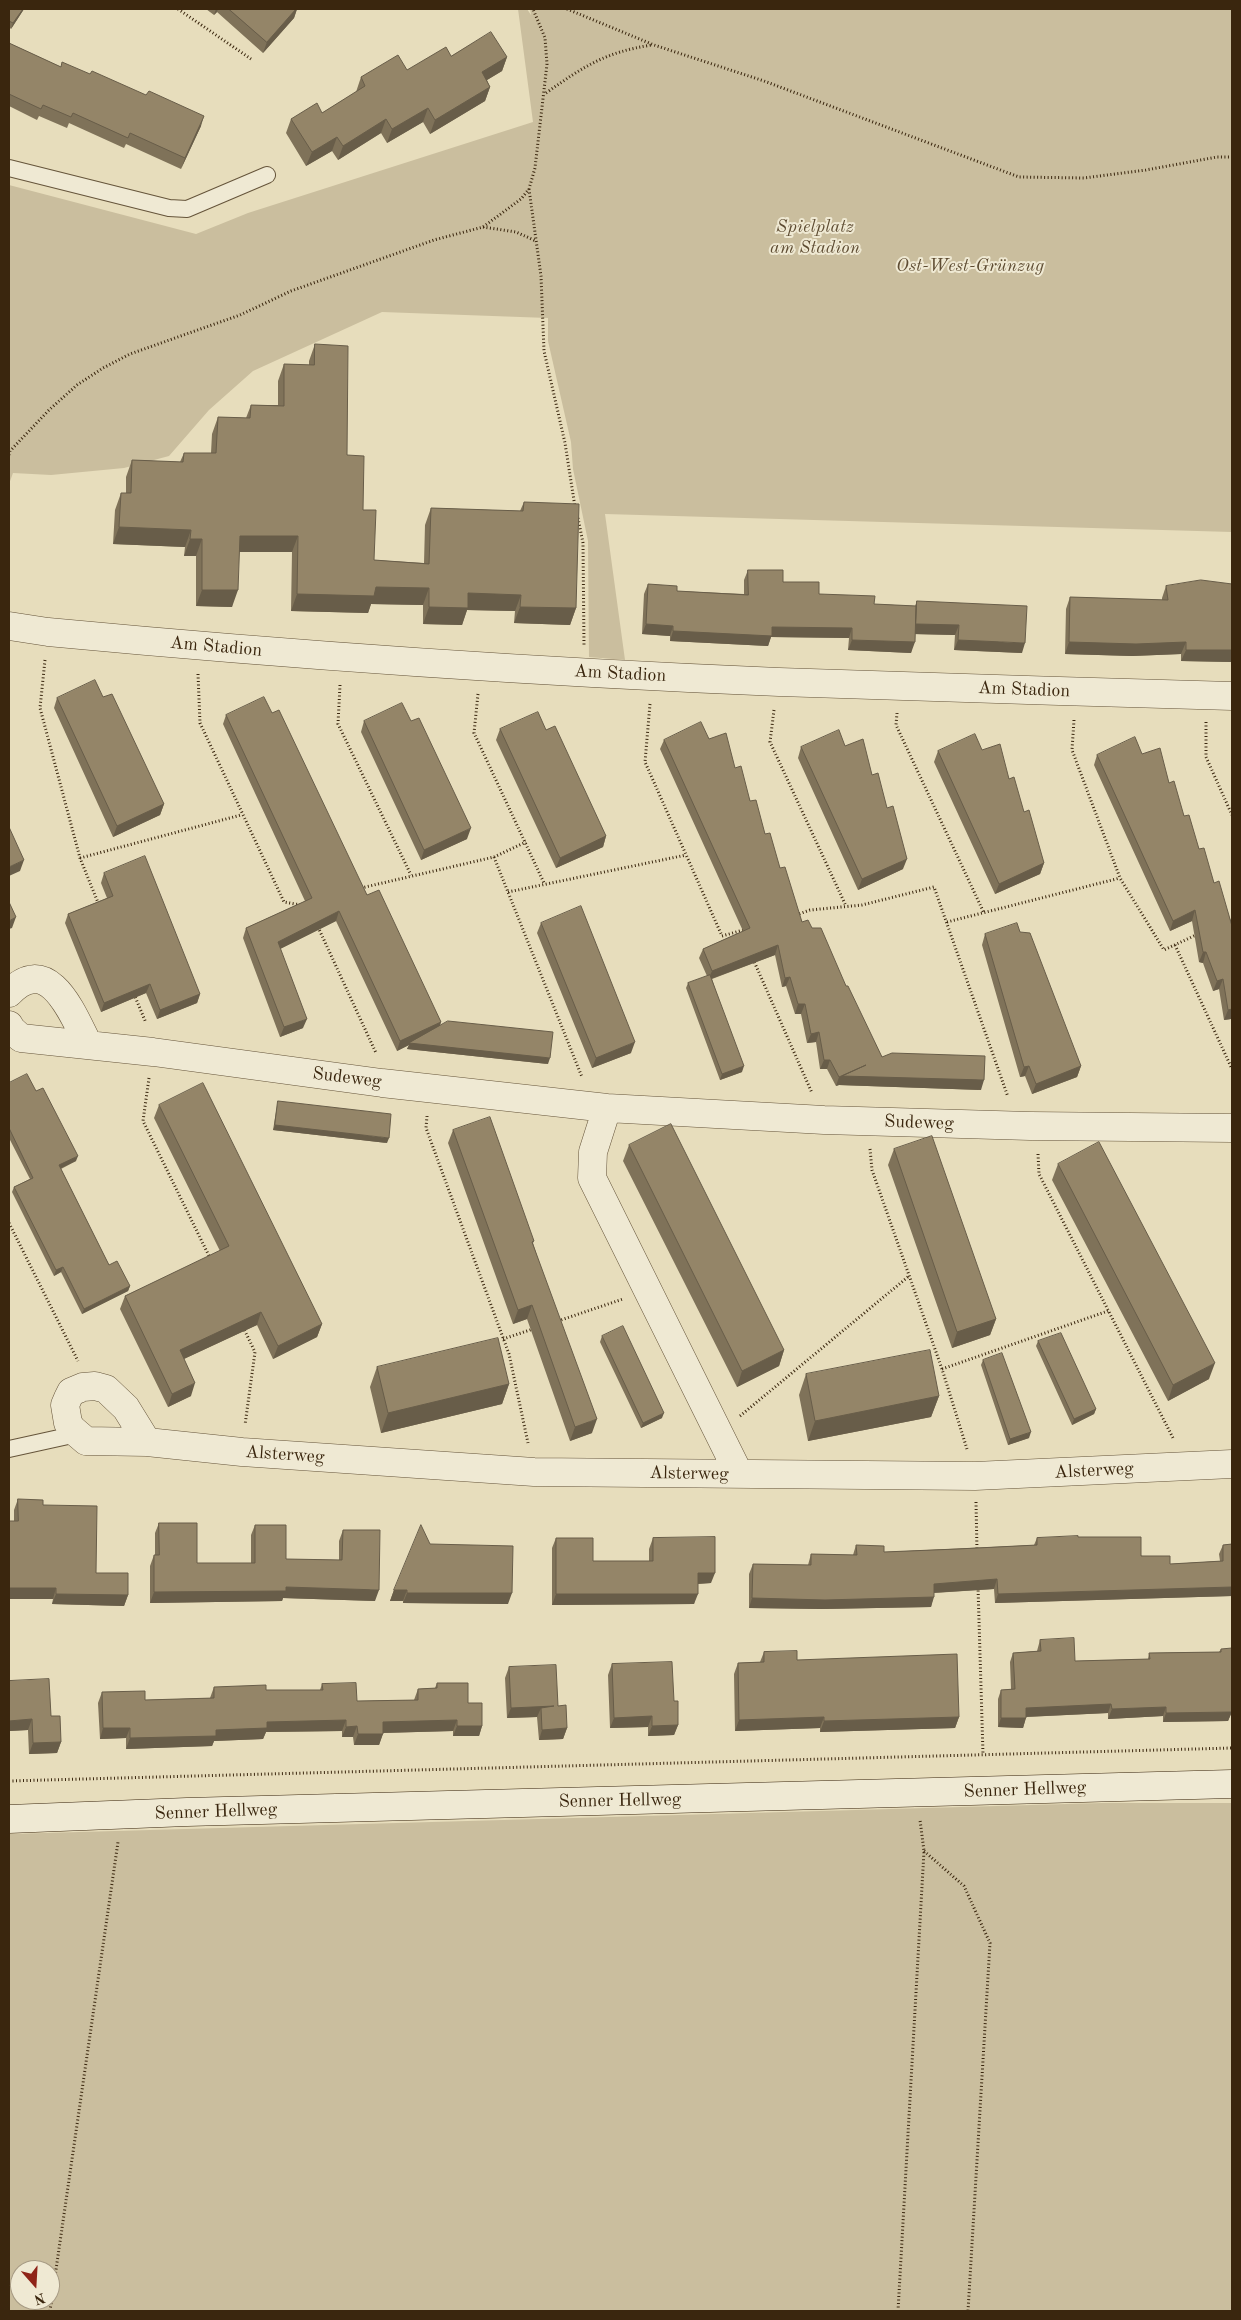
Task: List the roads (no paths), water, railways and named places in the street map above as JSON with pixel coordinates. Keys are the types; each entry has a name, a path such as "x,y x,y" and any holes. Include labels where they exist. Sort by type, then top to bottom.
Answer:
{"street":[{"name":"Am Stadion","path":"9,626 48,632 341,658 777,682 1220,696"},
{"path":"9,993 20,983 35,980 46,982 58,990 65,1000 88,1044"},
{"name":"Sudeweg","path":"9,1025 10,1029 21,1038 153,1052 382,1083 594,1106 824,1120 1030,1126 1232,1128"},
{"path":"594,1106 592,1178 739,1474"},
{"path":"77,1434 68,1423 65,1405 71,1392 83,1387 95,1386 106,1390 126,1408 147,1442"},
{"name":"Alsterweg","path":"77,1434 86,1441 147,1442 242,1452 534,1472 975,1476 1232,1464"},
{"name":"Senner Hellweg","path":"9,1819 1232,1784"}],"lane":[{"path":"9,168 169,208 187,209 267,175"},
{"path":"9,1449 77,1434"}],"park label":[{"name":"Spielplatz am Stadion","path":"815,237"},
{"name":"Ost-West-Grünzug","path":"970,266"}]}
